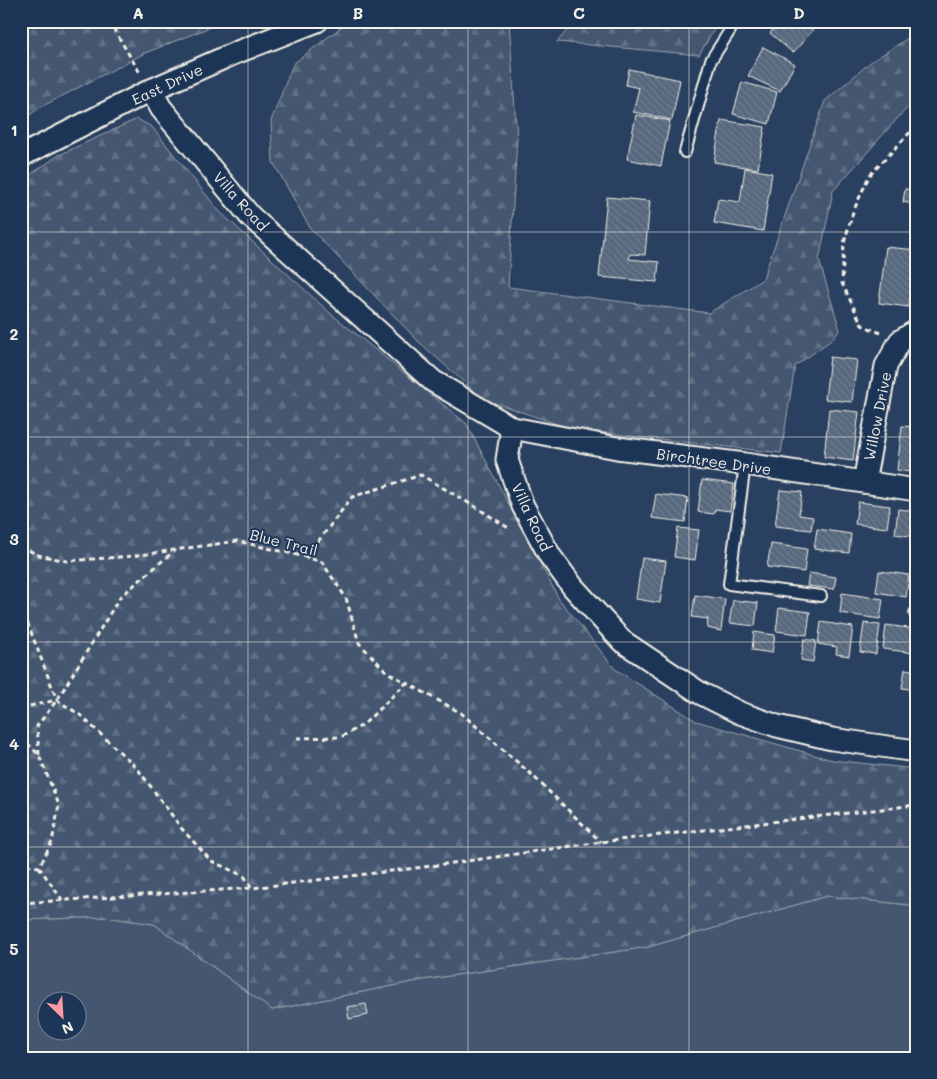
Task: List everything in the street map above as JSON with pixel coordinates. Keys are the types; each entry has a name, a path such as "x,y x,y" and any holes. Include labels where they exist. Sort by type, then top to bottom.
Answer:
{"street":[{"name":"East Drive","path":"21,156 151,90 235,53 317,21"},
{"name":"Villa Road","path":"151,90 162,108 250,216 433,381 512,428 508,460 523,506 550,556 573,587 622,641 700,693 740,713 777,726 832,739 916,751"},
{"name":"Willow Drive","path":"864,482 886,366 908,336"},
{"name":"Birchtree Drive","path":"512,428 617,448 745,464 916,490"}],"lane":[{"path":"685,152 711,60 736,21"},
{"path":"745,464 729,584 821,596"}],"path":[{"path":"108,21 151,90"},
{"path":"908,336 862,324 842,283 844,243 852,212 868,176 916,126"},
{"path":"306,557 352,497 421,475 511,530"},
{"name":"Blue Trail","path":"21,546 38,556 67,561 133,556 237,541 322,562 346,598 359,642 387,672 461,713 532,775 601,842"},
{"path":"40,867 52,842 59,805 39,755 36,726 57,700 120,597 175,550"},
{"path":"21,606 57,700 80,715 137,768 182,829 211,861 244,876 252,888"},
{"path":"296,738 341,737 363,725 406,683"},
{"path":"21,708 57,700"},
{"path":"21,737 39,755"},
{"path":"21,903 252,888 424,867 601,842 916,805"},
{"path":"21,864 40,867 63,901"}],"green space":[{"path":"21,21 226,21 145,53 41,107 21,121"},
{"path":"349,21 509,21 517,139 508,287 709,313 763,279 825,101 872,61 916,33 916,102 904,111 833,191 819,260 840,330 830,341 795,366 781,453 572,429 483,399 419,342 310,228 273,162 271,121 293,64"},
{"path":"575,21 719,21 699,55 557,42"},
{"path":"137,119 152,127 219,211 330,313 466,423 559,599 615,669 696,721 832,760 916,769 916,903 910,905 827,896 648,947 422,980 272,1010 154,924 106,917 21,920 21,181 59,155"},
{"path":"827,896 910,905 916,903 916,1058 21,1058 21,920 106,917 154,924 272,1010 422,980 648,947"}],"building":[{"path":"781,21 804,21 813,30 793,53 770,33"},
{"path":"763,47 795,64 780,91 748,76"},
{"path":"629,69 680,80 672,120 633,112 639,88 626,85"},
{"path":"742,82 777,92 769,124 733,114"},
{"path":"636,115 670,121 661,166 627,159"},
{"path":"721,120 765,127 758,169 714,162"},
{"path":"745,168 772,173 763,231 714,223 718,199 740,202"},
{"path":"916,188 916,214 912,213 914,204 903,202 905,189 915,190"},
{"path":"607,197 650,201 645,255 630,254 629,259 659,262 657,282 599,277"},
{"path":"886,247 916,250 916,279 912,279 908,307 879,303"},
{"path":"830,357 857,360 852,402 825,399"},
{"path":"829,409 859,412 853,461 824,457"},
{"path":"902,426 916,427 916,473 897,470"},
{"path":"702,480 734,484 730,511 715,509 714,514 698,512"},
{"path":"780,490 802,492 799,515 813,517 811,530 775,526"},
{"path":"656,494 688,498 685,522 652,518"},
{"path":"858,502 890,506 887,528 855,524"},
{"path":"898,509 916,511 916,537 895,534"},
{"path":"678,528 699,530 695,560 674,557"},
{"path":"817,529 851,534 849,553 814,549"},
{"path":"771,544 807,549 804,572 767,567"},
{"path":"642,558 666,561 660,603 636,599"},
{"path":"879,571 909,575 906,597 876,592"},
{"path":"809,573 836,577 834,589 807,586"},
{"path":"842,593 883,599 880,619 840,613"},
{"path":"695,595 725,599 721,631 707,628 708,619 692,617"},
{"path":"733,600 758,603 755,626 729,623"},
{"path":"779,608 810,612 807,635 776,631"},
{"path":"821,622 853,627 849,656 836,654 837,647 818,644"},
{"path":"864,623 880,625 876,654 860,652"},
{"path":"886,625 916,629 915,653 883,649"},
{"path":"754,632 775,635 772,653 752,650"},
{"path":"804,639 816,641 813,662 801,660"},
{"path":"905,669 916,671 916,690 902,688"},
{"path":"366,1004 368,1015 349,1019 347,1007"}]}
